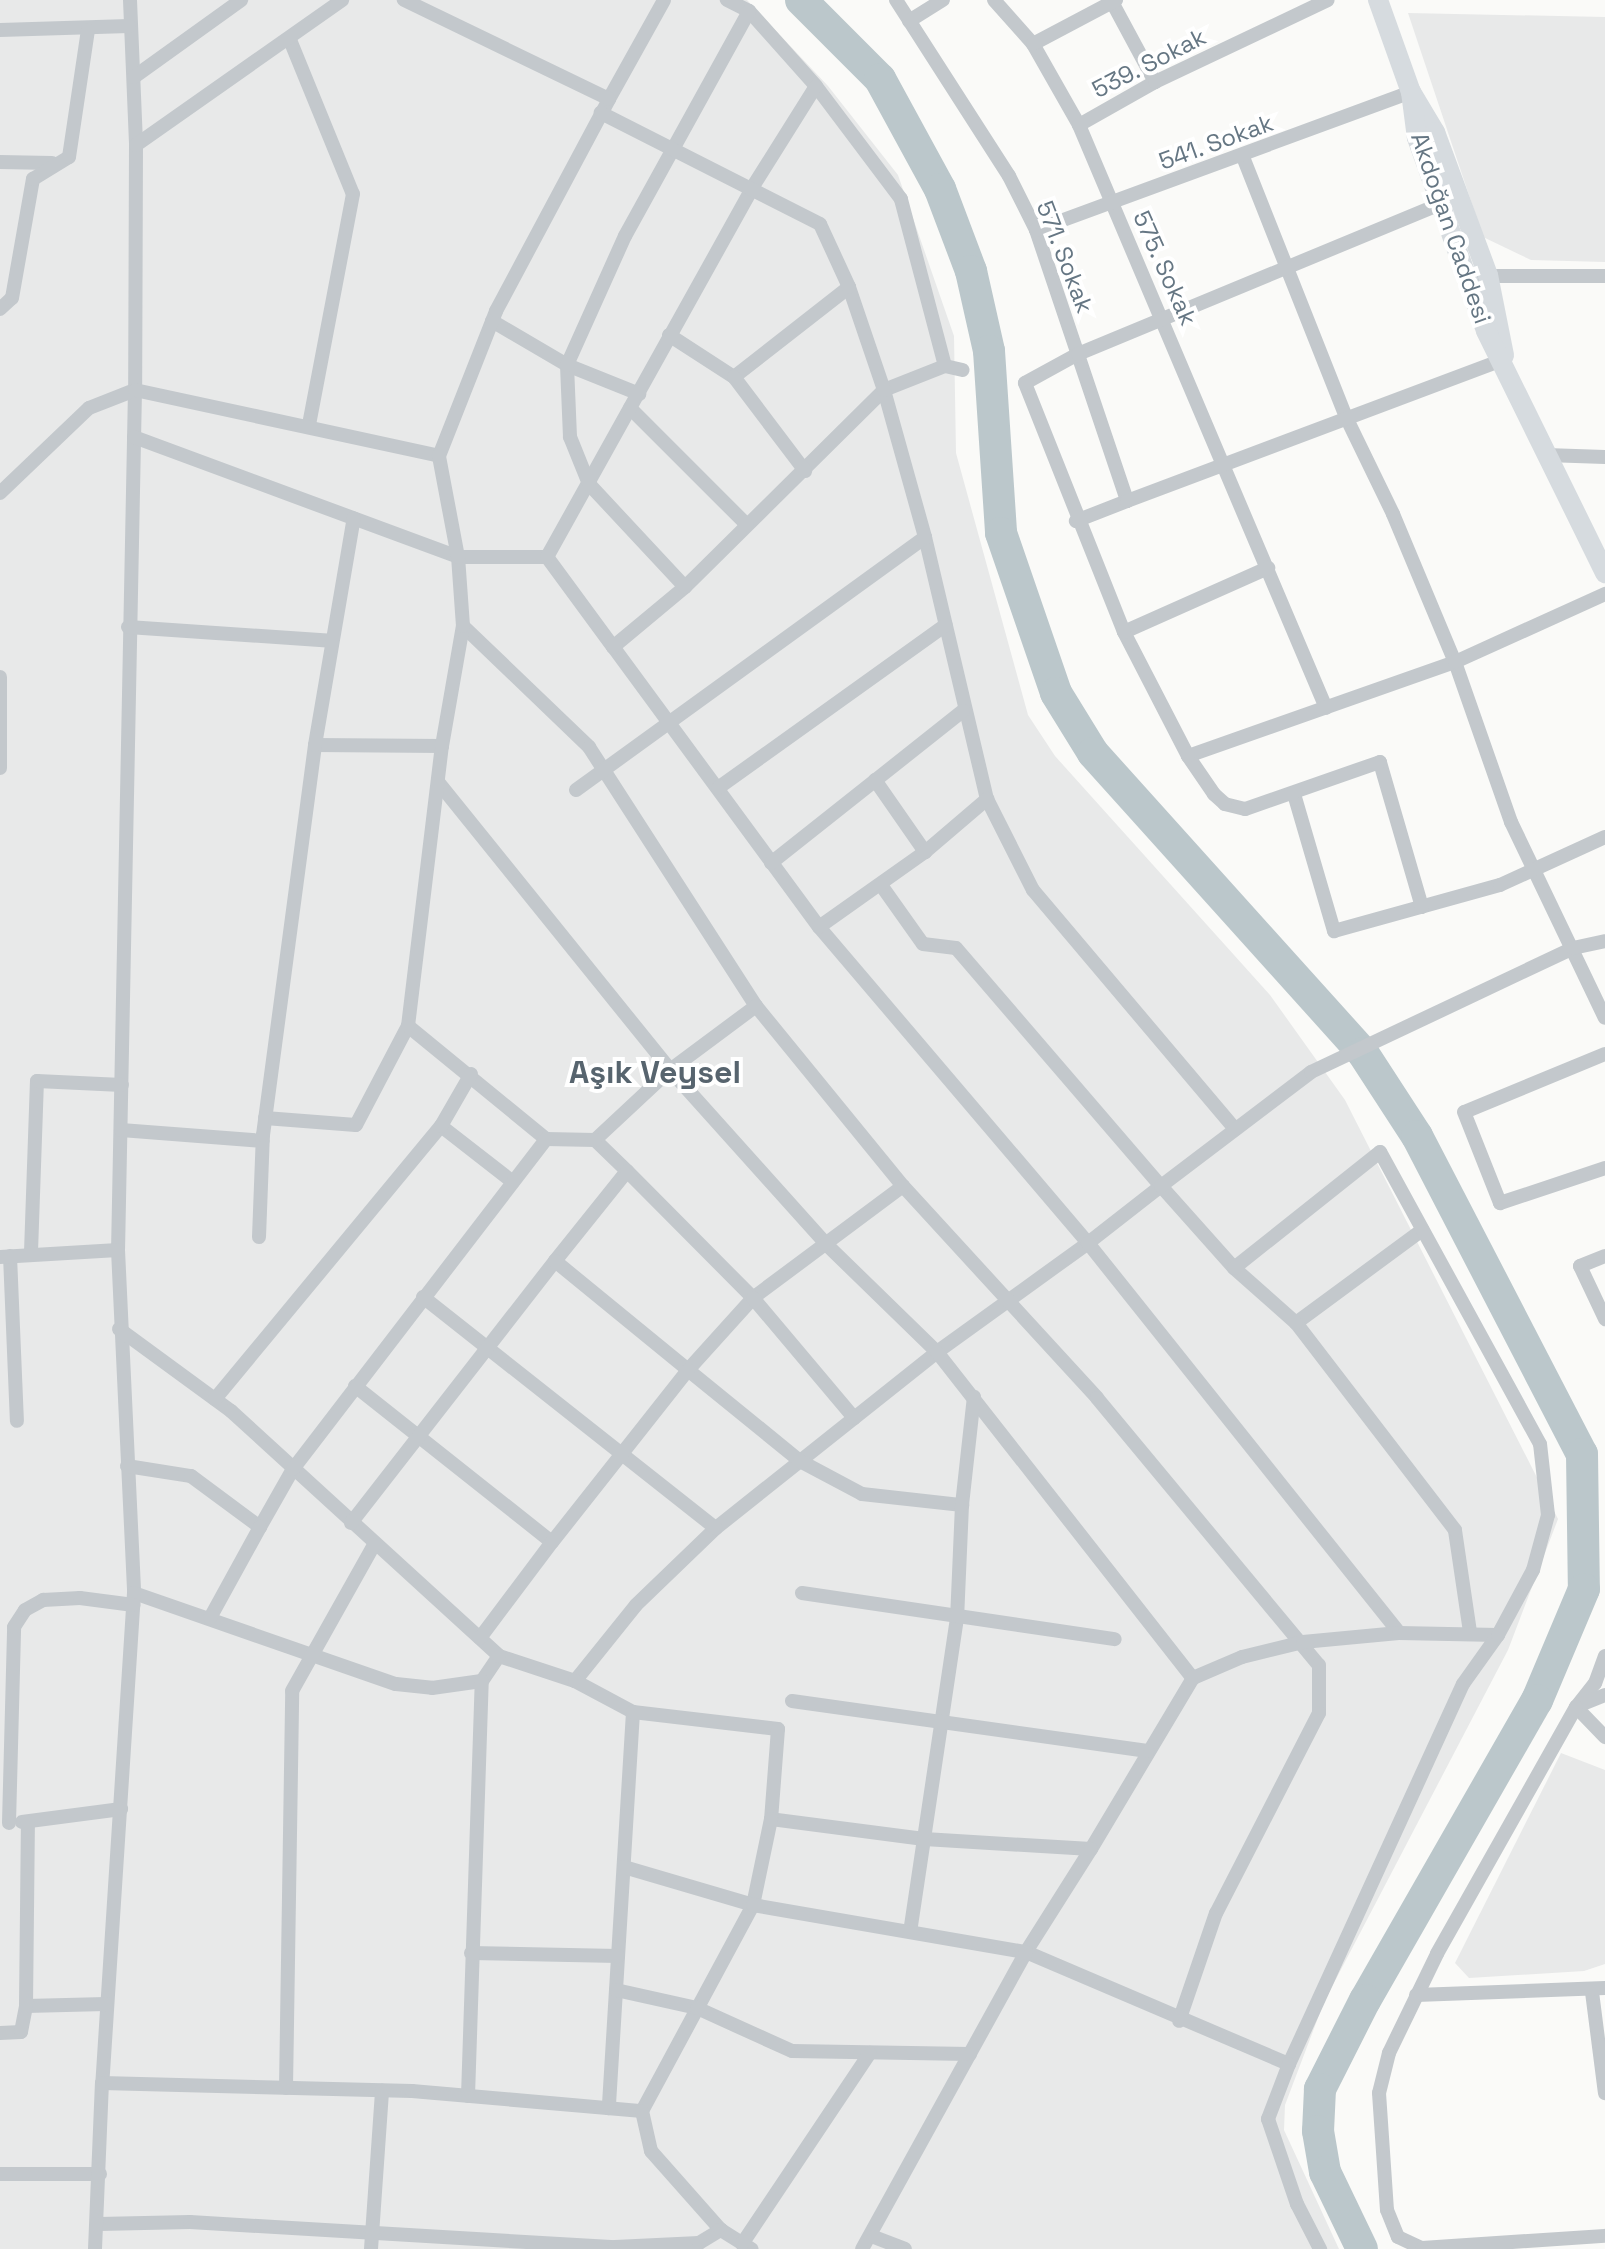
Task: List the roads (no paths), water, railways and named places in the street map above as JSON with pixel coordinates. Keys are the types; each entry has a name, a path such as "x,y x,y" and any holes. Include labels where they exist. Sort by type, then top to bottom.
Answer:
{"main road":[{"name":"Akdoğan Caddesi","path":"1378,0 1411,92 1435,132 1478,276 1486,331 1504,359 1546,455 1605,573"},
{"name":"Akdoğan Caddesi","path":"1411,92 1417,138 1442,203 1478,276"},
{"name":"Akdoğan Caddesi","path":"1546,455 1605,543"}],"street":[{"path":"95,2249 99,2224 106,2004 134,1599 119,1329 118,1250 135,390 136,145 130,0"},
{"path":"134,77 241,0"},
{"path":"136,145 290,40 342,0"},
{"path":"404,0 609,99"},
{"path":"265,1118 356,1125 408,1026 442,746 463,626 458,557 439,456 492,321 664,0"},
{"path":"727,0 749,11 816,86 901,199 945,366"},
{"name":"571. Sokak","path":"896,0 1009,176 1036,230 1127,501"},
{"path":"909,21 943,0"},
{"name":"575. Sokak","path":"994,0 1033,44 1079,125 1326,708"},
{"name":"539. Sokak","path":"1079,125 1155,82 1328,0"},
{"path":"1033,44 1114,1 1155,82"},
{"path":"685,587 589,484 570,437 567,365 625,236 749,11"},
{"path":"0,30 88,30 129,26"},
{"path":"0,162 52,163 69,157 88,30"},
{"path":"290,40 353,194 309,424"},
{"path":"547,557 752,188 816,86"},
{"name":"541. Sokak","path":"1036,230 1243,157 1411,92"},
{"path":"601,113 820,224 849,287 884,390 925,537 963,711 987,799 1033,890 1235,1129"},
{"path":"1243,157 1345,415 1455,662 1533,868 1605,1018"},
{"path":"0,309 6,298 33,179 52,163"},
{"path":"1422,907 1380,762 1245,809 1219,800 1188,756 1124,632 1076,521 1025,383 1078,354 1164,321 1442,203"},
{"path":"1478,276 1605,276"},
{"path":"734,377 849,287"},
{"path":"492,321 567,365 639,394"},
{"path":"669,335 734,377 805,471"},
{"path":"1076,521 1345,415 1504,359"},
{"path":"613,647 685,587 884,390 945,366 963,370"},
{"path":"0,493 89,408 135,390 309,424 439,456"},
{"path":"630,408 747,525"},
{"path":"134,437 458,557 547,557"},
{"path":"1546,455 1605,457"},
{"path":"259,1237 265,1118 315,745 354,518"},
{"path":"576,790 925,537"},
{"path":"547,557 819,927 1088,1243 1399,1633"},
{"path":"1124,632 1268,568"},
{"path":"1188,756 1455,662 1605,594"},
{"path":"718,788 946,625"},
{"path":"463,626 589,747 756,1006 903,1186 1009,1302 1303,1642 1319,1665 1319,1713 1216,1913 1179,2021"},
{"path":"128,627 331,641"},
{"path":"0,677 0,768"},
{"path":"771,863 963,711"},
{"path":"315,745 442,746"},
{"path":"875,780 925,852"},
{"path":"438,782 670,1070 827,1245 937,1352 1193,1678"},
{"path":"1294,794 1334,931 1500,885 1605,837"},
{"path":"819,927 925,852 987,799"},
{"path":"881,885 923,944 956,948 1234,1268 1296,1323 1455,1530 1470,1632"},
{"path":"575,1681 636,1605 716,1528 937,1352 1088,1243 1311,1072 1573,948 1605,941"},
{"path":"595,1140 670,1070 756,1006"},
{"path":"408,1026 471,1074 546,1139 595,1140 753,1298 854,1418"},
{"path":"1605,1054 1464,1112 1500,1203 1605,1168"},
{"path":"215,1399 441,1126 471,1074"},
{"path":"31,1252 37,1081 122,1085"},
{"path":"441,1126 513,1182"},
{"path":"121,1130 263,1141"},
{"path":"210,1618 293,1469 546,1139"},
{"path":"1234,1268 1380,1152 1540,1444 1548,1515 1533,1570 1498,1635 1463,1684 1289,2064 1268,2119 1297,2204 1320,2249"},
{"path":"351,1523 627,1171"},
{"path":"480,1638 621,1453 688,1370 753,1298 903,1186"},
{"path":"1296,1323 1422,1230"},
{"path":"17,1421 7,1325 5,1256 31,1252 118,1250"},
{"path":"1605,1256 1580,1266 1605,1319"},
{"path":"555,1261 800,1461 862,1494 962,1505"},
{"path":"423,1297 716,1528"},
{"path":"119,1329 215,1399 499,1656 575,1681 633,1712 778,1729 771,1819 753,1905 642,2111 651,2151 721,2230 746,2246 870,2053"},
{"path":"355,1386 552,1542"},
{"path":"910,1932 939,1719 957,1618 962,1505 974,1397"},
{"path":"127,1466 191,1476 260,1527"},
{"path":"286,2088 292,1691 311,1651 374,1545"},
{"path":"802,1593 1115,1639"},
{"path":"121,1809 5,1823 14,1627 25,1610 43,1600 134,1599 210,1618 311,1651 396,1684 432,1688 482,1681"},
{"path":"862,2249 874,2237 1026,1952 1193,1678 1242,1657 1303,1642 1399,1633 1470,1632 1498,1635"},
{"path":"468,2096 482,1681 499,1656"},
{"path":"1605,1656 1595,1683 1576,1707 1416,1995 1389,2053 1379,2093 1387,2210 1398,2237 1422,2248 1605,2236"},
{"path":"1576,1707 1605,1695"},
{"path":"792,1701 939,1719 1148,1751"},
{"path":"1576,1707 1605,1737"},
{"path":"609,2108 633,1712"},
{"path":"771,1819 924,1839 1091,1849"},
{"path":"0,2033 21,2032 26,2006 28,1822"},
{"path":"624,1867 753,1905 1026,1952 1179,2021 1289,2064"},
{"path":"471,1953 618,1956"},
{"path":"616,1990 697,2008 792,2051 970,2054"},
{"path":"1416,1995 1598,1990 1605,2093"},
{"path":"26,2006 106,2004"},
{"path":"102,2083 382,2090 642,2111"},
{"path":"371,2249 382,2090"},
{"path":"0,2174 100,2174"},
{"path":"99,2224 190,2222 615,2247 699,2243 721,2230"},
{"path":"874,2237 905,2249"}],"waterway":[{"path":"801,0 880,79 940,189 971,271 989,351 1001,533 1056,693 1093,753 1363,1053 1417,1136 1582,1454 1584,1589 1537,1700 1365,2000 1320,2089 1318,2131 1325,2172 1362,2249"}],"district":[{"name":"Aşık Veysel","path":"655,1072"}]}
